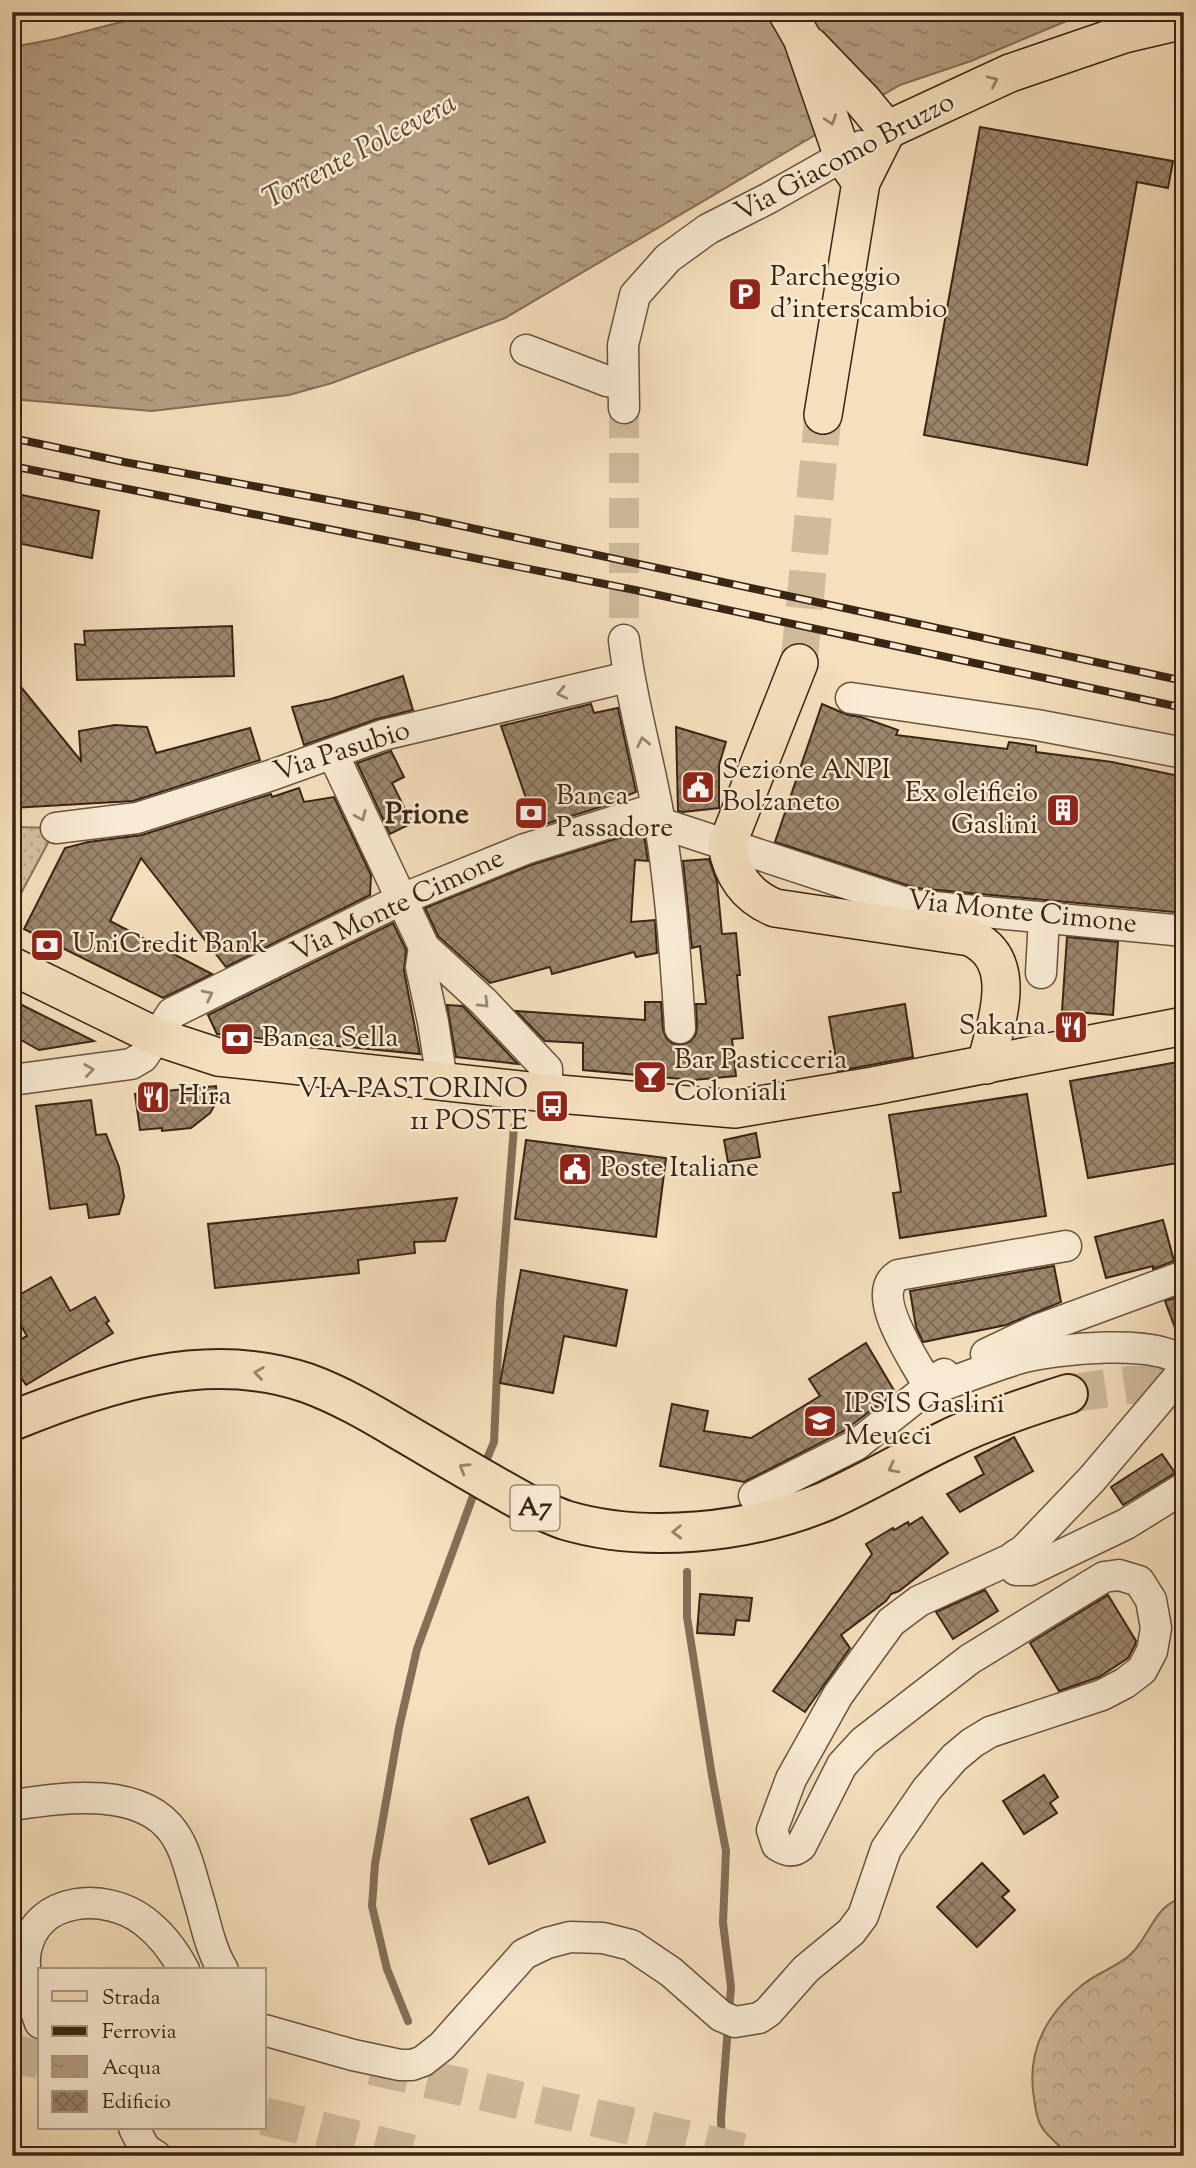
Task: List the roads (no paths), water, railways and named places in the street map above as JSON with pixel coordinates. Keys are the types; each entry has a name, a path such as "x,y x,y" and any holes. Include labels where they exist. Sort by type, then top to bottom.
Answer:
{"highway":[{"name":"A7","path":"12,1421 110,1385 155,1374 221,1369 281,1376 336,1395 530,1506 593,1527 664,1532 741,1525 823,1502 946,1440 1014,1411 1069,1394"}],"main road":[{"name":"Via Giacomo Bruzzo","path":"887,131 1010,73 1124,34 1184,20"},
{"path":"794,25 887,131 852,169"},
{"path":"794,25 852,169 823,415"},
{"path":"799,663 735,847 732,868 744,887 759,901 775,908 977,940 991,951 1002,974 1001,998 986,1065"},
{"path":"12,965 157,1037 218,1057 547,1093 735,1109 986,1065 1184,1026"}],"street":[{"name":"Via Giacomo Bruzzo","path":"526,350 607,381 624,396 623,345 635,295 668,258 708,229 852,169"},
{"path":"624,639 628,677 658,815 677,973 680,1028"},
{"name":"Via Pasubio","path":"56,828 136,818 272,775 383,735 628,677"},
{"path":"850,698 1037,724 1184,753"},
{"path":"333,754 424,947 484,1002 547,1069 547,1093"},
{"name":"Via Monte Cimone","path":"12,1080 131,1064 143,1058 172,1013 402,899 525,849 658,815 735,847 912,905 1184,931"},
{"path":"1041,973 1044,918"},
{"path":"424,947 421,967 442,1081"},
{"path":"929,1387 907,1349 886,1300 892,1279 898,1275 1066,1246"},
{"path":"754,1496 856,1445 929,1387 935,1379 1037,1330 1184,1276"},
{"path":"276,2033 353,2055 412,2065 424,2061 442,2046 524,1954 547,1943 570,1937 603,1938 631,1945 671,1972 721,2017 735,2022 758,2018 768,2012 806,1969 851,1932 863,1916 886,1849 928,1788 954,1758 990,1732 1102,1695 1142,1670 1152,1651 1156,1628 1151,1600 1139,1581 1119,1575 1104,1577 970,1658 864,1741 842,1765 801,1846 796,1851 789,1851 777,1845 772,1830 791,1779 838,1695 891,1622 919,1601 1024,1550 1092,1479 1180,1375 1184,1364 1170,1353 1150,1349 1094,1348 1022,1357 939,1387 929,1387"},
{"path":"1016,1555 1016,1570 1030,1570 1126,1524 1184,1488"},
{"path":"12,1805 64,1797 113,1800 125,1801 157,1815 174,1833 185,1856 209,1939 222,1968"},
{"path":"38,2017 25,1964 26,1951 42,1919 63,1907 76,1903 130,1912 165,1940 183,1968"},
{"path":"135,2130 145,2149 156,2156"}],"water":[{"name":"Torrente Polcevera","path":"160,12 1088,12 971,61 900,85 505,318 332,383 289,395 152,411 12,399 12,47 55,39"}],"waterway":[{"path":"484,1466 494,1442 500,1304 514,1127"},
{"path":"408,2021 387,1969 372,1906 375,1864 399,1728 417,1649 476,1488"},
{"path":"687,1572 687,1617 726,1851 723,1923 731,1987 729,2013"},
{"path":"722,2156 721,2118 728,2026"}],"tunnel":[{"path":"624,408 624,640"},
{"path":"799,663 823,415"},
{"path":"1068,1394 1128,1385 1184,1384"},
{"path":"12,2053 38,2060"},
{"path":"372,2066 759,2156"},
{"path":"266,2117 421,2156"}],"railway":[{"path":"12,438 124,462 420,517 1184,681"},
{"path":"12,466 635,590 1184,708"}],"place":[{"name":"Parcheggio d'interscambio","path":"745,294"},
{"name":"Sezione ANPI Bolzaneto","path":"698,787"},
{"name":"Ex oleificio Gaslini","path":"1063,810"},
{"name":"Banca Passadore","path":"531,813"},
{"name":"UniCredit Bank","path":"47,945"},
{"name":"Sakana","path":"1071,1027"},
{"name":"Banca Sella","path":"237,1039"},
{"name":"Bar Pasticceria Coloniali","path":"650,1077"},
{"name":"Hira","path":"153,1097"},
{"name":"VIA PASTORINO 11 POSTE","path":"552,1106"},
{"name":"Poste Italiane","path":"575,1169"},
{"name":"IPSIS Gaslini Meucci","path":"820,1421"}],"district":[{"name":"Prione","path":"427,815"}]}
